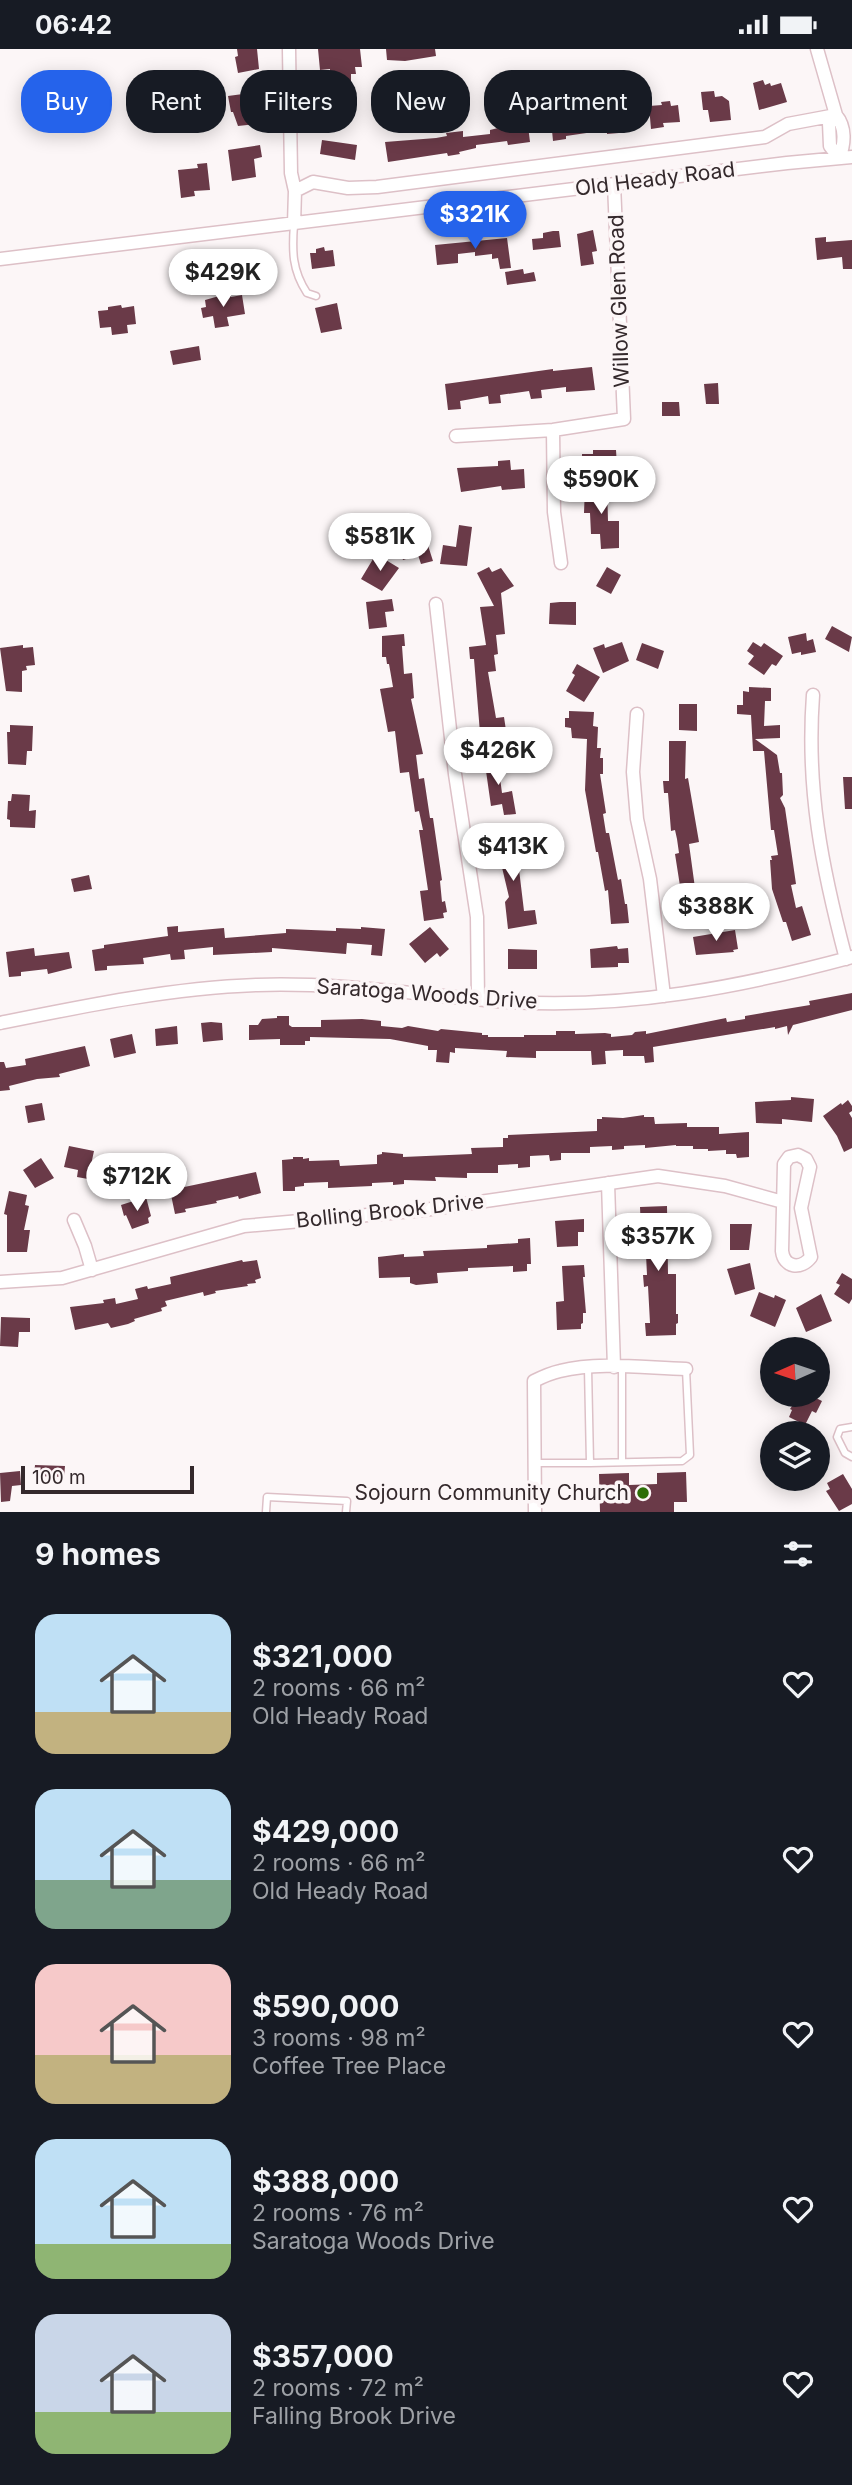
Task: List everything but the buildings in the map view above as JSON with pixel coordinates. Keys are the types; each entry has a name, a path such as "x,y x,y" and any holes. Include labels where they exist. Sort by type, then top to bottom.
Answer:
{"street":[{"path":"289,49 294,224"},
{"path":"817,49 836,115"},
{"path":"295,191 313,182 348,188 377,187 765,137 788,124 836,115"},
{"path":"836,115 829,123 830,146 845,157"},
{"name":"Old Heady Road","path":"0,259 845,157"},
{"name":"Willow Glen Road","path":"554,430 624,419 614,184"},
{"path":"456,436 554,430 554,512 561,563"},
{"path":"436,604 448,716 477,916 478,999"},
{"path":"813,695 811,753 814,808 826,884 849,958"},
{"path":"637,714 634,772 637,819 650,879 664,996"},
{"name":"Saratoga Woods Drive","path":"0,1023 167,993 258,985 365,989 513,1002 576,1002 664,996 751,983 849,958"},
{"path":"803,1156 810,1167 801,1208 811,1257 804,1265 793,1266 782,1256 784,1164 789,1157 803,1156"},
{"name":"Bolling Brook Drive","path":"0,1282 62,1278 244,1226 424,1210 658,1176 725,1186 783,1202"},
{"path":"608,1183 618,1367"},
{"path":"74,1220 92,1270"},
{"path":"535,1512 534,1381 560,1371 588,1368 686,1369"}],"lane":[{"path":"294,224 292,258 299,280 307,293 316,296"},
{"path":"783,1202 801,1208"},
{"path":"618,1367 622,1462"},
{"path":"588,1368 590,1463"},
{"path":"535,1463 682,1461 690,1455 686,1369"},
{"path":"852,1427 840,1429 837,1437 845,1453 852,1457"},
{"path":"266,1512 267,1497 347,1500 346,1512"}],"place":[{"name":"Sojourn Community Church","path":"643,1493"}]}
